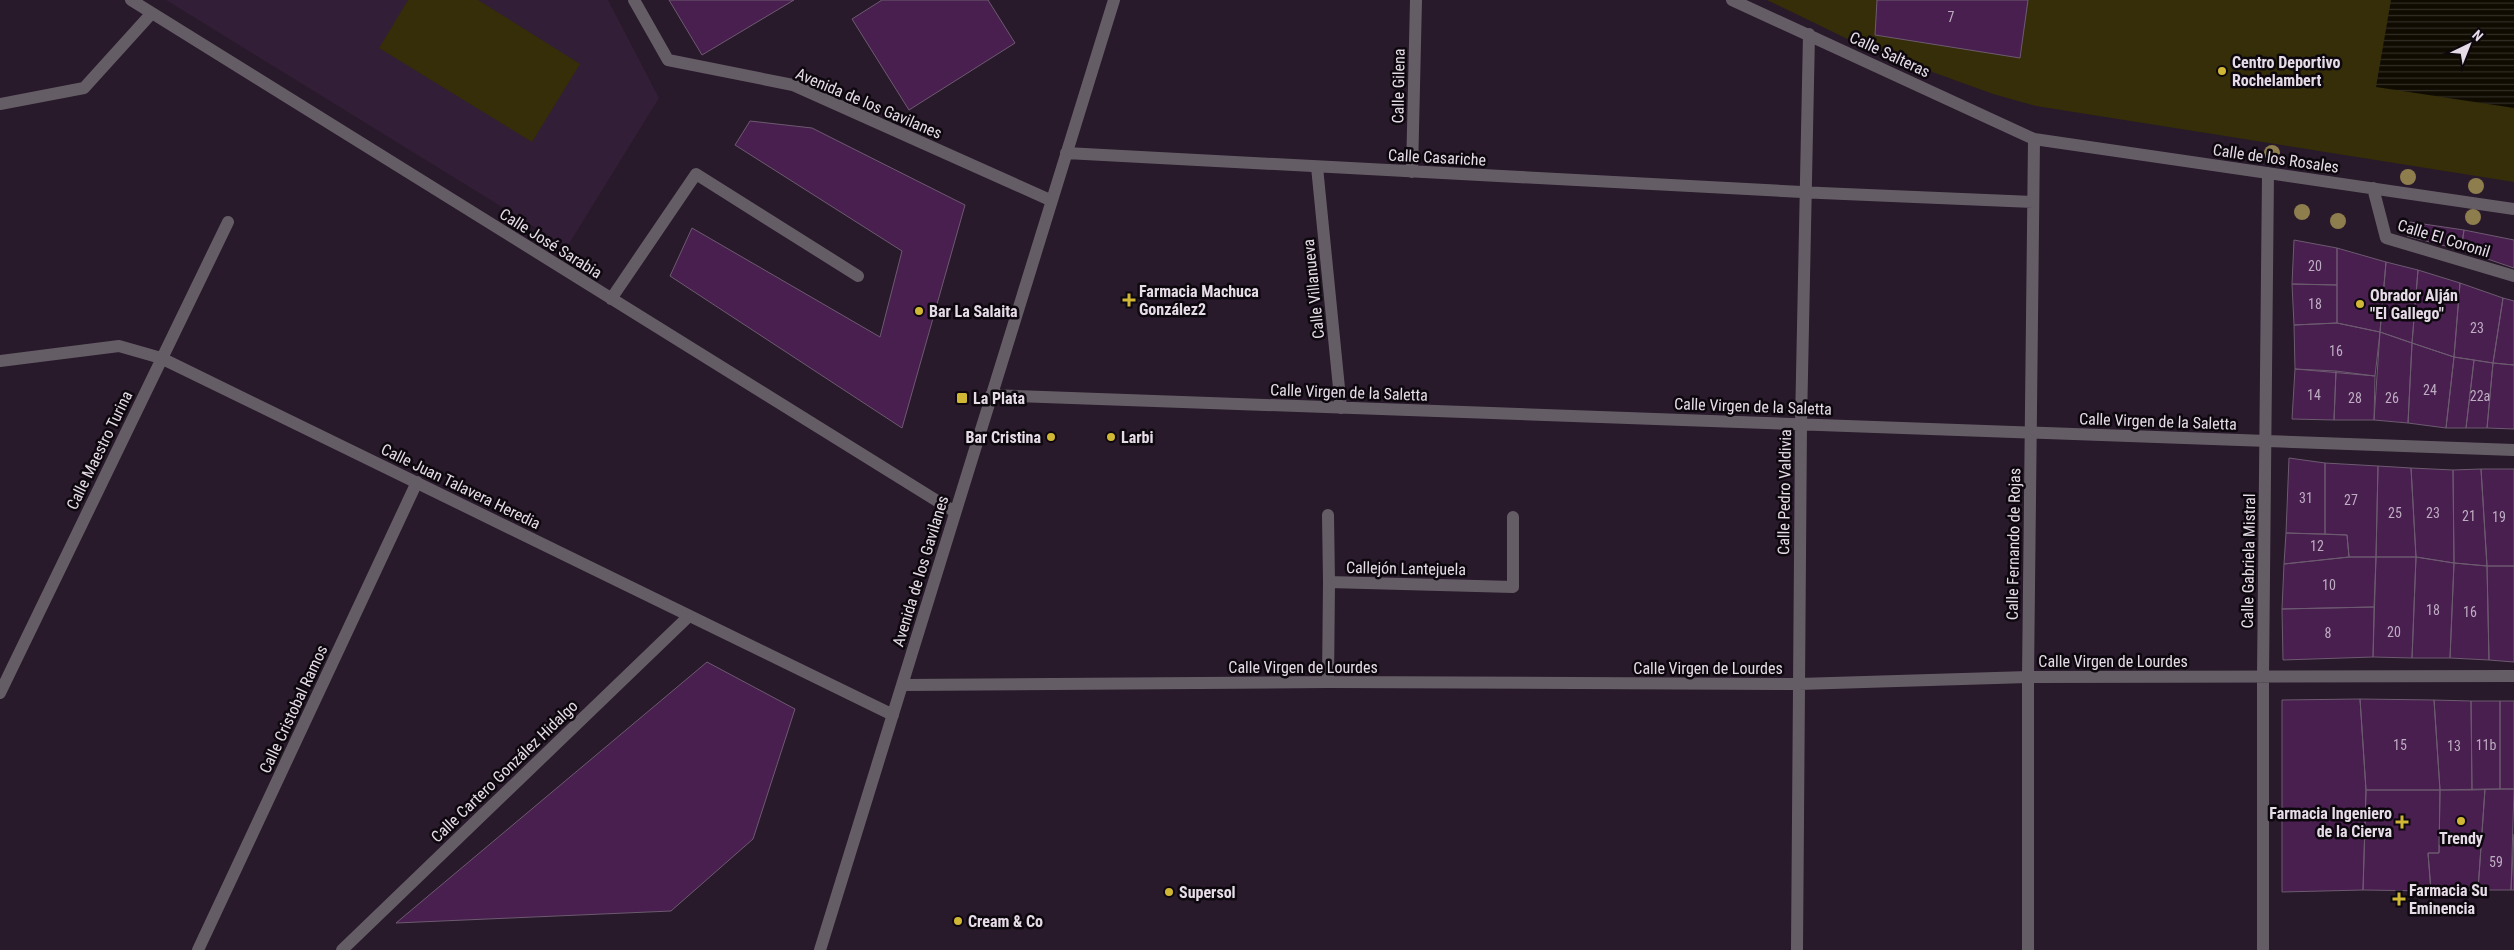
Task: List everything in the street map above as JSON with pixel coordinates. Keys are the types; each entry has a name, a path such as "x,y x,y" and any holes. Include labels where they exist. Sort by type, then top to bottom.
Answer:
{"street":[{"name":"Calle José Sarabia","path":"131,0 955,512"},
{"name":"Avenida de los Gavilanes","path":"634,0 668,60 793,85 1050,200"},
{"name":"Avenida de los Gavilanes","path":"820,950 1050,200 1114,0"},
{"name":"Calle Gilena","path":"1412,172 1416,0"},
{"name":"Calle Salteras","path":"1732,0 2034,139"},
{"path":"0,104 84,88 151,14"},
{"name":"Calle Pedro Valdivia","path":"1797,950 1801,424 1809,34"},
{"name":"Calle de los Rosales","path":"2034,139 2514,209"},
{"name":"Calle Fernando de Rojas","path":"2028,950 2028,677 2034,139"},
{"name":"Calle Casariche","path":"1066,154 2033,202"},
{"name":"Calle Villanueva","path":"1317,167 1341,408"},
{"name":"Calle Gabriela Mistral","path":"2263,950 2263,676 2268,173"},
{"path":"611,299 696,174 858,276"},
{"name":"Calle El Coronil","path":"2372,188 2386,238 2514,276"},
{"name":"Calle Maestro Turina","path":"0,693 228,222"},
{"name":"Calle Juan Talavera Heredia","path":"0,362 119,346 161,358 893,715"},
{"name":"Calle Virgen de la Saletta","path":"991,395 2514,450"},
{"name":"Calle Cristobal Ramos","path":"198,950 417,482"},
{"path":"1328,515 1329,582"},
{"name":"Callejón Lantejuela","path":"1328,682 1329,582 1513,587 1513,517"},
{"name":"Calle Cartero González Hidalgo","path":"342,950 690,616"},
{"name":"Calle Virgen de Lourdes","path":"902,685 1328,682 1799,684 2028,677 2514,676"}],"shaded area":[{"path":"166,0 608,0 659,98 567,247"},
{"path":"408,0 478,0 580,64 532,142 379,48"},
{"name":"Centro Deportivo Rochelambert","path":"1767,0 2514,0 2514,182 2036,106 1993,94 1866,48"},
{"path":"2391,0 2514,0 2514,108 2376,87"}],"building":[{"path":"669,0 794,0 702,55"},
{"path":"882,0 988,0 1015,43 909,110 852,19"},
{"path":"1877,0 2028,0 2020,58 1875,35"},
{"path":"750,121 812,128 965,205 902,428 670,276 692,228 880,337 902,251 735,145"},
{"path":"2410,222 2464,230 2461,250 2407,236"},
{"path":"2464,230 2514,240 2514,268 2461,250"},
{"path":"2294,240 2337,248 2337,285 2292,284"},
{"name":"Obrador Alján \"El Gallego\"","path":"2337,248 2386,262 2380,332 2337,323"},
{"path":"2386,262 2418,270 2412,343 2380,332"},
{"path":"2418,270 2460,283 2454,357 2412,343"},
{"path":"2460,283 2503,298 2493,363 2454,357"},
{"path":"2292,284 2337,285 2337,323 2294,325"},
{"path":"2503,298 2514,301 2514,365 2493,363"},
{"path":"2337,323 2380,332 2375,376 2295,369 2294,325"},
{"path":"2380,332 2412,343 2408,423 2374,420"},
{"path":"2412,343 2454,357 2446,428 2408,423"},
{"path":"2454,357 2474,360 2466,428 2446,428"},
{"path":"2474,360 2493,363 2487,428 2466,428"},
{"path":"2493,363 2514,365 2514,429 2487,428"},
{"path":"2295,369 2336,371 2334,420 2292,419"},
{"path":"2336,371 2375,376 2374,420 2334,420"},
{"path":"2289,458 2325,463 2325,534 2286,533"},
{"path":"2325,463 2378,466 2376,557 2349,557 2347,535 2325,534"},
{"path":"2378,466 2411,468 2416,557 2376,557"},
{"path":"2411,468 2453,470 2454,563 2416,557"},
{"path":"2481,469 2514,469 2514,566 2487,566"},
{"path":"2481,469 2487,566 2454,563 2453,470"},
{"path":"2286,533 2347,535 2349,557 2284,564"},
{"path":"2349,557 2376,557 2374,607 2282,609 2284,564"},
{"path":"2376,557 2416,557 2412,658 2373,657"},
{"path":"2416,557 2454,563 2450,658 2412,658"},
{"path":"2454,563 2487,566 2489,660 2450,658"},
{"path":"2487,566 2514,566 2514,662 2489,660"},
{"path":"2374,607 2373,657 2283,660 2282,609"},
{"path":"707,662 795,709 753,839 671,911 396,923"},
{"path":"2360,699 2366,790 2363,890 2282,892 2282,700"},
{"path":"2360,699 2434,700 2440,790 2366,790"},
{"path":"2434,700 2471,701 2472,790 2440,790"},
{"path":"2471,701 2500,701 2500,789 2472,790"},
{"path":"2500,701 2514,701 2514,789 2500,789"},
{"path":"2485,789 2514,789 2511,890 2478,890"},
{"name":"Trendy","path":"2485,789 2478,890 2431,891 2428,853 2439,853 2440,790"},
{"name":"Farmacia Ingeniero de la Cierva","path":"2366,790 2440,790 2439,853 2428,853 2431,891 2363,890"},
{"path":"2514,834 2514,890 2511,890"}],"place":[{"name":"Centro Deportivo Rochelambert","path":"2222,71"},
{"name":"Farmacia Machuca González2","path":"1129,300"},
{"name":"Obrador Alján \"El Gallego\"","path":"2360,304"},
{"name":"Bar La Salaita","path":"919,311"},
{"name":"La Plata","path":"962,398"},
{"name":"Bar Cristina","path":"1051,437"},
{"name":"Larbi","path":"1111,437"},
{"name":"Trendy","path":"2461,821"},
{"name":"Farmacia Ingeniero de la Cierva","path":"2402,822"},
{"name":"Supersol","path":"1169,892"},
{"name":"Farmacia Su Eminencia","path":"2399,899"},
{"name":"Cream & Co","path":"958,921"}]}
